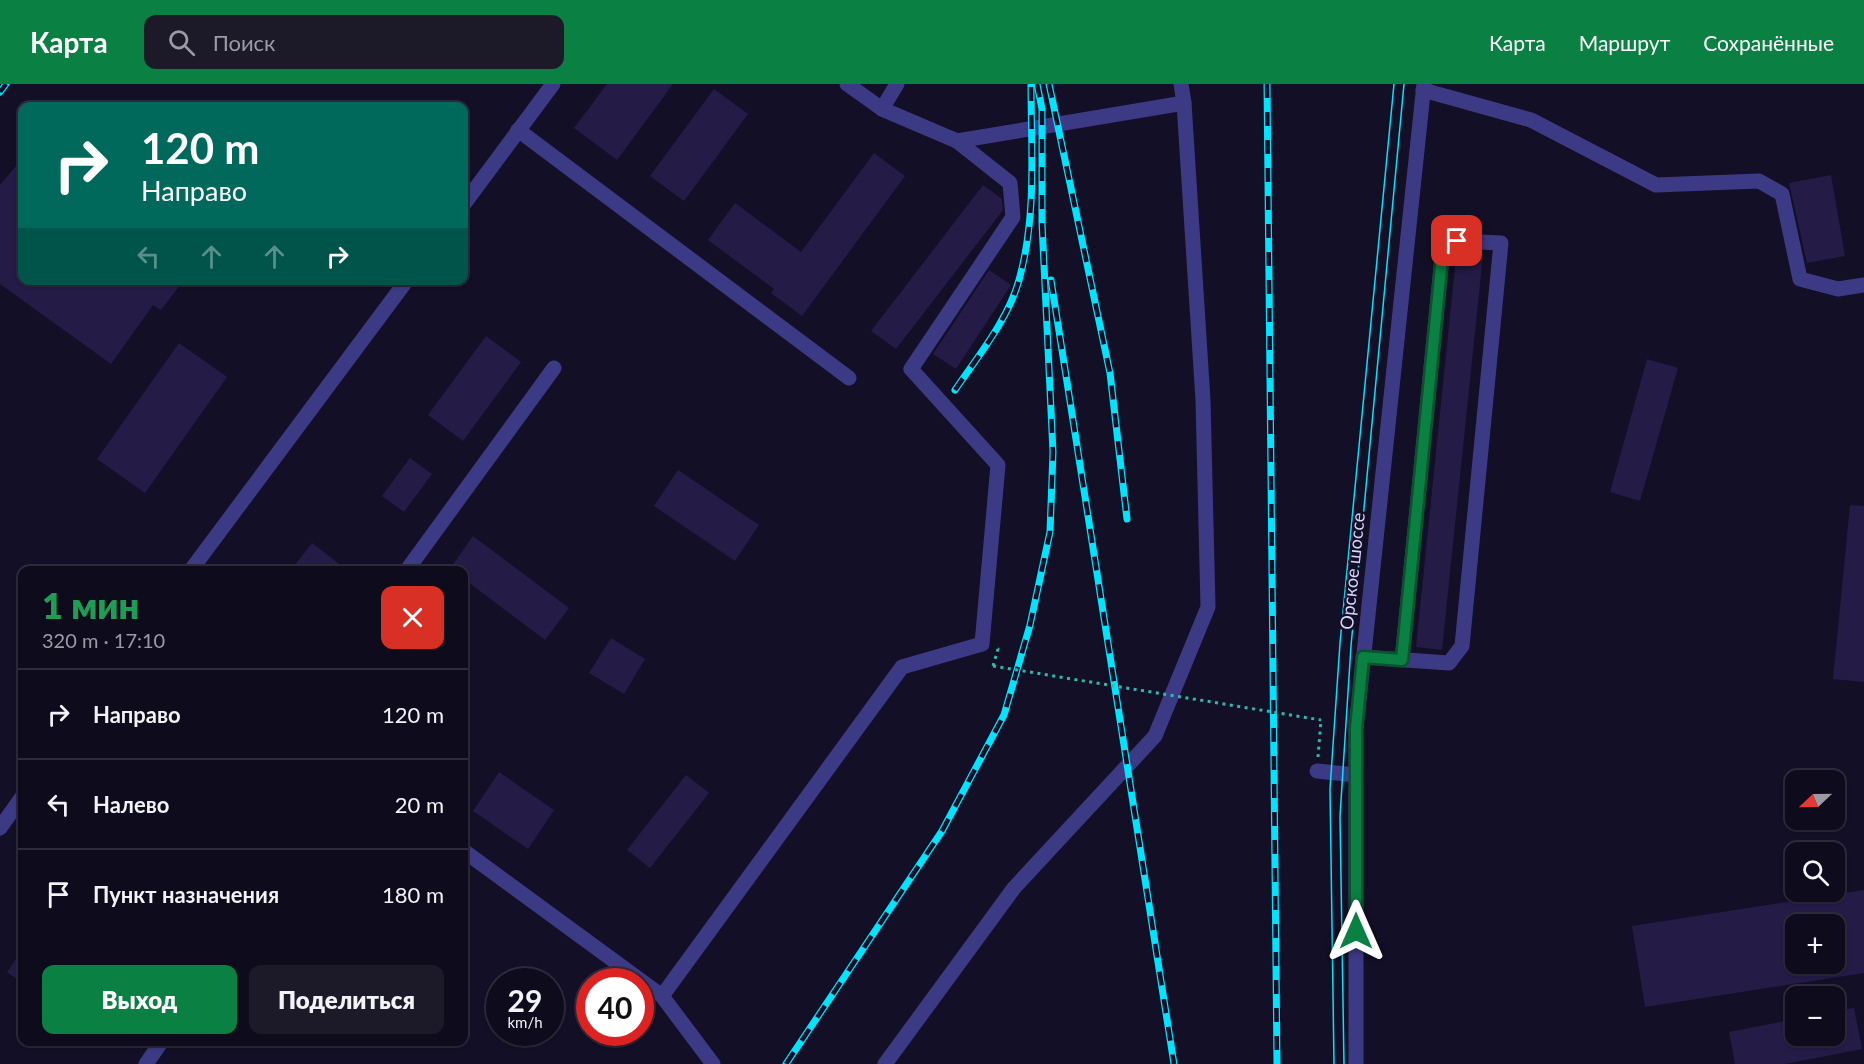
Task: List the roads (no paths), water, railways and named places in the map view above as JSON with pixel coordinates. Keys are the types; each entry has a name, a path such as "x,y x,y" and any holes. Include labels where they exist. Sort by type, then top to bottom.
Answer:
{"street":[{"path":"468,199 553,84"},
{"path":"662,996 902,667 982,644 998,465 911,369 1013,217 1010,183 957,141 882,109 847,84"},
{"path":"882,109 897,84"},
{"path":"885,1064 1014,888 1155,736 1208,607 1203,400 1184,103 1180,84"},
{"path":"1423,87 1531,120 1656,185 1759,181 1782,194 1800,279 1838,289 1864,285"},
{"name":"Орское шоссе","path":"1356,1064 1356,729 1423,87"},
{"path":"957,141 1184,103"},
{"path":"518,130 849,378"},
{"path":"1363,657 1402,660 1449,663 1462,646 1501,243 1457,241 1442,257 1402,660"},
{"path":"194,566 403,285"},
{"path":"410,566 554,368"},
{"path":"1317,771 1356,775"},
{"path":"0,828 18,803"},
{"path":"468,854 662,996 713,1064"},
{"path":"146,1064 159,1046"}],"tram line":[{"path":"1334,1064 1330,789 1340,643 1394,84"},
{"path":"1344,1064 1340,816 1351,646 1404,84"}],"railway":[{"path":"0,92 6,84"},
{"path":"955,390 1008,309 1025,256 1031,207 1031,84"},
{"path":"786,1064 942,831 1004,715 1030,625 1050,532 1053,452 1042,223 1042,109 1037,84"},
{"path":"1049,84 1110,373 1127,519"},
{"path":"1267,84 1277,1064"},
{"path":"1051,280 1174,1064"}]}
